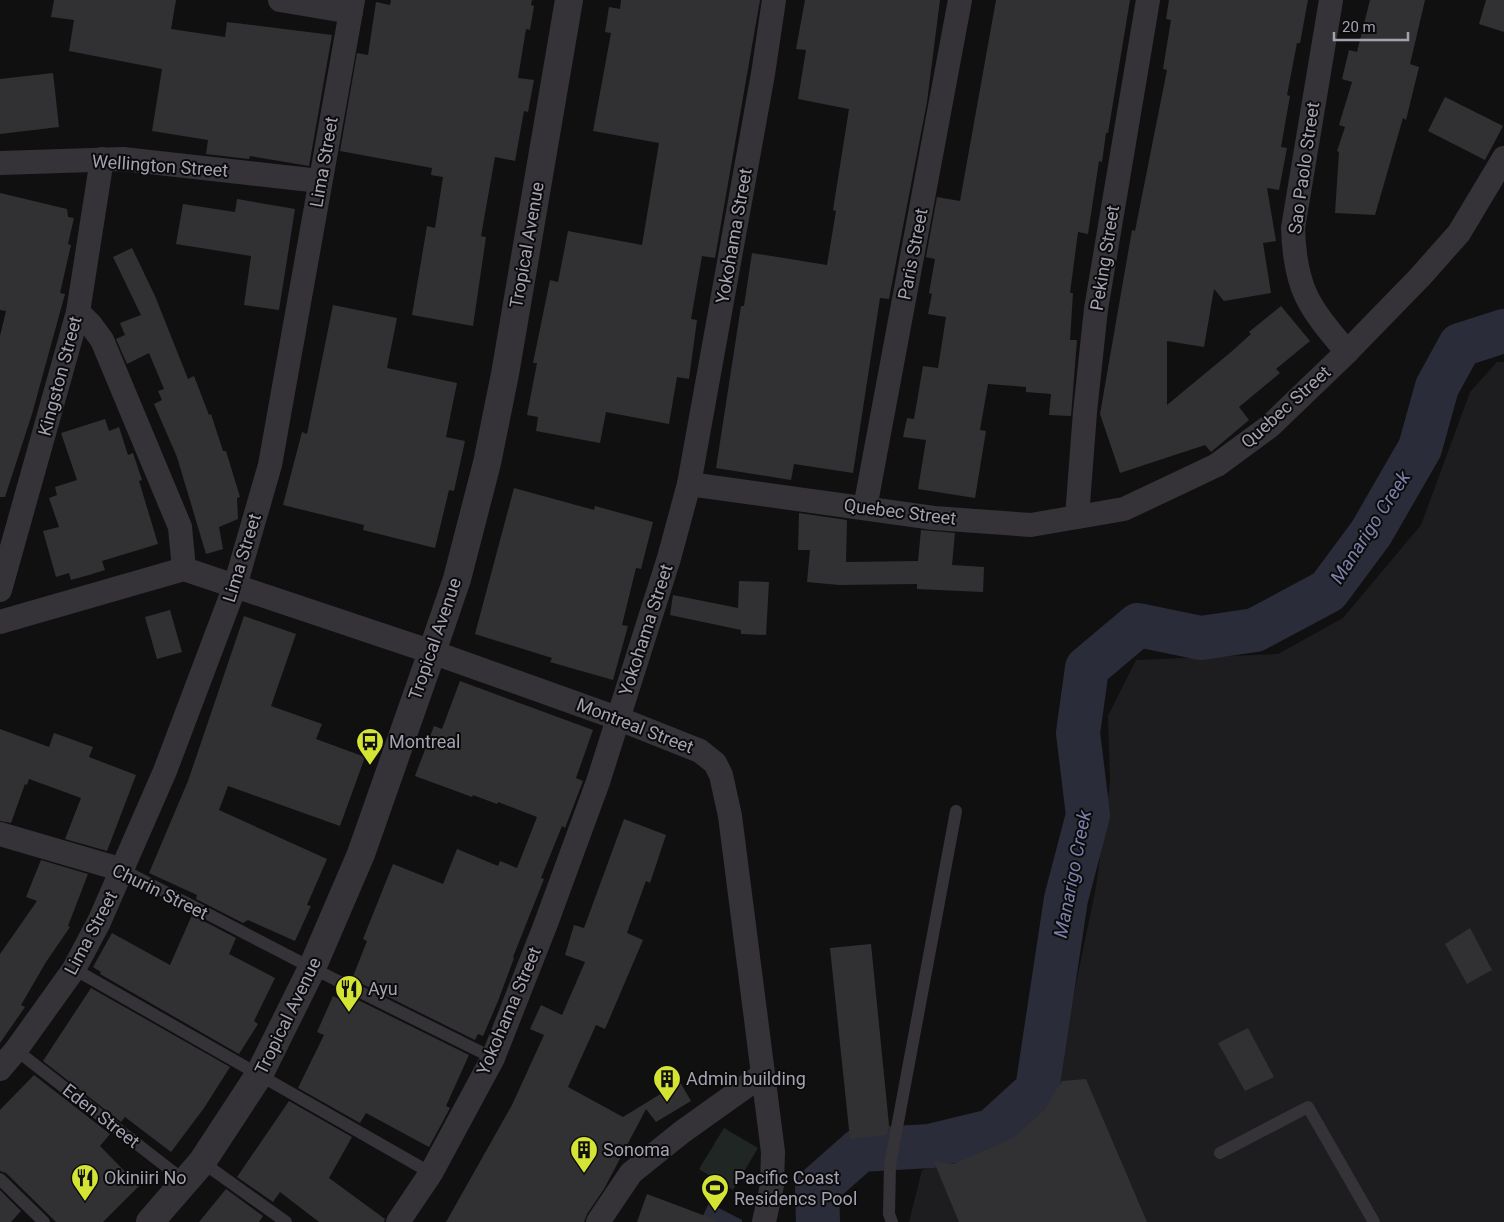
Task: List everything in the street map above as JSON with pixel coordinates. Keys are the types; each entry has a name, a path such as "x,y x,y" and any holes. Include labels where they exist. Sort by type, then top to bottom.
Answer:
{"street":[{"path":"280,0 352,6"},
{"name":"Tropical Avenue","path":"150,1222 194,1172 259,1075 312,968 361,854 432,652 457,579 486,463 505,374 569,0"},
{"name":"Yokohama Street","path":"398,1222 431,1173 493,1058 575,845 667,566 689,484 763,74 774,0"},
{"name":"Paris Street","path":"865,508 960,0"},
{"name":"Peking Street","path":"1077,517 1085,412 1096,309 1148,0"},
{"name":"Sao Paolo Street","path":"1331,0 1293,228 1294,260 1302,289 1317,316 1347,352"},
{"name":"Lima Street","path":"0,1068 16,1050 74,969 123,870 165,771 235,586 270,465 352,6"},
{"name":"Quebec Street","path":"689,484 934,518 1031,525 1124,509 1217,465 1270,426 1347,352 1420,276 1459,232 1504,158"},
{"name":"Kingston Street","path":"0,590 78,312 102,159"},
{"name":"Wellington Street","path":"0,163 124,159 320,181"},
{"path":"0,622 184,568 180,526 102,340 78,312"},
{"name":"Montreal Street","path":"184,568 432,652 617,718 700,751 715,764 720,775 730,816 773,1152 772,1185 764,1222"},
{"name":"Churin Street","path":"0,834 123,870"},
{"path":"598,1222 631,1173 676,1137 762,1075"}],"lane":[{"path":"892,1222 889,1214 890,1165 956,811"},
{"name":"Churin Street","path":"123,870 312,968 493,1058"},
{"path":"74,969 431,1173"},
{"name":"Eden Street","path":"16,1050 194,1172 286,1222"},
{"path":"1220,1153 1308,1107 1374,1222"},
{"path":"0,1179 44,1222"}],"shaded area":[{"path":"1497,362 1504,362 1504,1222 909,1222 922,1170 971,1152 1032,1121 1059,1065 1096,887 1110,782 1108,716 1136,660 1278,654 1343,618 1421,525 1470,392"},
{"path":"724,1128 758,1148 733,1190 699,1169"}],"water":[{"name":"Pacific Coast Residencs Pool","path":"709,1203 742,1220 742,1222 700,1222"}],"building":[{"path":"54,0 176,0 171,29 225,37 227,22 332,35 309,166 250,156 249,159 206,154 208,140 152,131 162,69 69,51 74,20 51,17"},
{"path":"391,0 532,0 531,5 534,6 530,30 526,29 518,78 534,80 528,112 524,111 515,161 495,157 481,236 486,237 473,326 412,315 427,226 435,228 443,177 431,175 432,168 340,151 357,53 368,55 376,2 390,5"},
{"path":"621,0 760,0 715,258 702,256 691,319 697,320 689,379 677,377 669,424 606,412 600,443 536,431 538,417 527,415 537,363 533,363 550,280 558,282 568,231 642,245 659,143 593,131 611,33 605,32 609,7 620,9"},
{"path":"805,0 940,0 927,102 889,299 880,298 853,473 794,464 791,480 716,468 741,306 744,306 752,253 827,265 836,211 833,210 849,109 798,99 806,50 796,49"},
{"path":"996,0 1130,0 1108,133 1106,133 1102,162 1099,161 1088,234 1078,232 1070,293 1073,293 1070,340 1077,340 1071,416 1049,415 1051,394 1026,392 1026,387 988,384 980,430 986,431 975,498 918,489 926,440 903,437 907,418 914,419 923,366 938,368 946,317 928,314 932,294 929,293 935,259 926,257 937,197 960,201"},
{"path":"1169,0 1308,0 1287,95 1290,96 1281,147 1287,148 1279,190 1267,188 1276,241 1263,243 1271,293 1224,301 1214,289 1204,347 1167,341 1167,405 1231,352 1251,334 1249,332 1281,306 1310,341 1276,369 1280,373 1239,407 1249,420 1211,452 1205,445 1120,473 1100,414 1132,230 1135,231 1167,70 1163,69 1171,20 1166,19"},
{"path":"1370,0 1425,0 1410,64 1419,67 1406,120 1403,118 1375,215 1335,213 1339,152 1337,151 1345,127 1339,125 1352,82 1342,79 1349,50 1357,52"},
{"path":"1486,0 1504,0 1504,32 1479,24"},
{"path":"53,73 59,127 0,134 0,79"},
{"path":"1445,97 1503,126 1485,160 1428,131"},
{"path":"0,193 67,209 68,217 74,218 68,244 71,245 60,293 65,294 32,414 5,497 0,497 0,336 6,311 0,310"},
{"path":"237,199 295,209 279,310 244,305 251,256 176,244 183,204 235,212"},
{"path":"132,248 155,296 188,379 194,376 209,415 211,414 223,451 226,451 240,497 237,498 238,519 219,527 223,549 206,554 177,457 154,404 162,400 158,391 164,389 149,353 127,364 116,339 125,335 120,323 141,315 113,257"},
{"path":"333,305 397,318 387,368 457,383 446,437 465,441 454,491 449,490 435,548 363,530 364,525 283,505 302,432 307,434"},
{"path":"105,419 109,431 119,427 128,455 133,453 142,480 139,481 158,544 102,561 105,570 71,580 69,573 56,577 43,531 59,527 49,498 57,495 55,487 77,480 61,433"},
{"path":"514,488 594,510 595,506 653,522 641,569 636,568 622,625 628,626 613,680 550,662 552,658 475,634"},
{"path":"799,513 847,520 846,562 918,561 921,530 955,533 952,565 984,567 983,592 917,589 917,584 839,585 807,582 810,550 798,550"},
{"path":"739,581 769,582 766,635 741,634 741,630 670,615 673,595 738,608"},
{"path":"170,610 182,652 157,659 145,617"},
{"path":"244,616 296,634 271,706 322,724 316,739 365,757 340,826 228,786 219,810 327,859 307,905 311,906 295,941 248,920 243,923 196,899 197,895 149,873 188,781"},
{"path":"460,681 593,730 576,778 583,781 565,828 562,826 541,878 544,879 498,1001 483,1036 478,1034 475,1040 352,979 367,941 363,939 393,864 443,884 457,849 498,866 500,861 517,868 537,817 498,802 497,804 473,795 472,797 415,776 434,726 442,729"},
{"path":"0,729 49,747 54,733 93,747 89,757 136,775 107,851 65,839 81,798 29,779 27,785 25,784 11,823 0,821"},
{"path":"624,819 666,835 650,883 646,881 627,933 643,940 605,1029 596,1025 568,1087 623,1117 680,1082 691,1101 656,1122 646,1109 604,1189 587,1214 584,1222 446,1222 512,1105 544,1035 530,1029 541,1005 562,1015 585,962 565,955 574,925 584,928"},
{"path":"41,860 88,874 68,926 70,927 46,962 21,1005 25,1007 0,1043 0,954 37,901 26,897"},
{"path":"192,915 236,938 229,954 275,978 254,1021 258,1024 239,1054 100,974 101,972 93,967 112,933 170,965"},
{"path":"1470,928 1492,970 1467,984 1445,944"},
{"path":"871,944 889,1125 887,1135 850,1139 830,948"},
{"path":"91,988 230,1067 204,1108 171,1152 125,1117 121,1122 43,1061"},
{"path":"346,994 469,1055 446,1106 450,1108 429,1147 366,1113 360,1123 298,1088 324,1035 317,1032 333,996 343,1001"},
{"path":"1248,1028 1274,1077 1245,1091 1218,1043"},
{"path":"34,1075 110,1134 100,1146 139,1186 103,1222 56,1222 6,1173 0,1171 0,1110"},
{"path":"1086,1079 1147,1222 959,1222 934,1162 953,1164 1013,1138 1044,1110 1062,1081"},
{"path":"289,1101 352,1137 329,1178 385,1219 384,1222 319,1222 280,1192 273,1202 237,1177"},
{"path":"226,1189 263,1216 259,1222 199,1222"},
{"path":"0,1190 21,1211 11,1222 0,1222"},
{"path":"647,1194 716,1220 716,1222 637,1222"}],"waterway":[{"name":"Manarigo Creek","path":"818,1222 817,1188 860,1150 930,1146 992,1131 1037,1090 1066,899 1088,815 1078,733 1087,668 1138,625 1201,638 1255,630 1328,591 1371,533 1420,448 1437,387 1460,345 1504,331"}],"place":[{"name":"Montreal","path":"370,766"},
{"name":"Ayu","path":"349,1013"},
{"name":"Admin building","path":"667,1103"},
{"name":"Sonoma","path":"584,1174"},
{"name":"Okiniiri No","path":"85,1202"},
{"name":"Pacific Coast Residencs Pool","path":"715,1212"}]}
